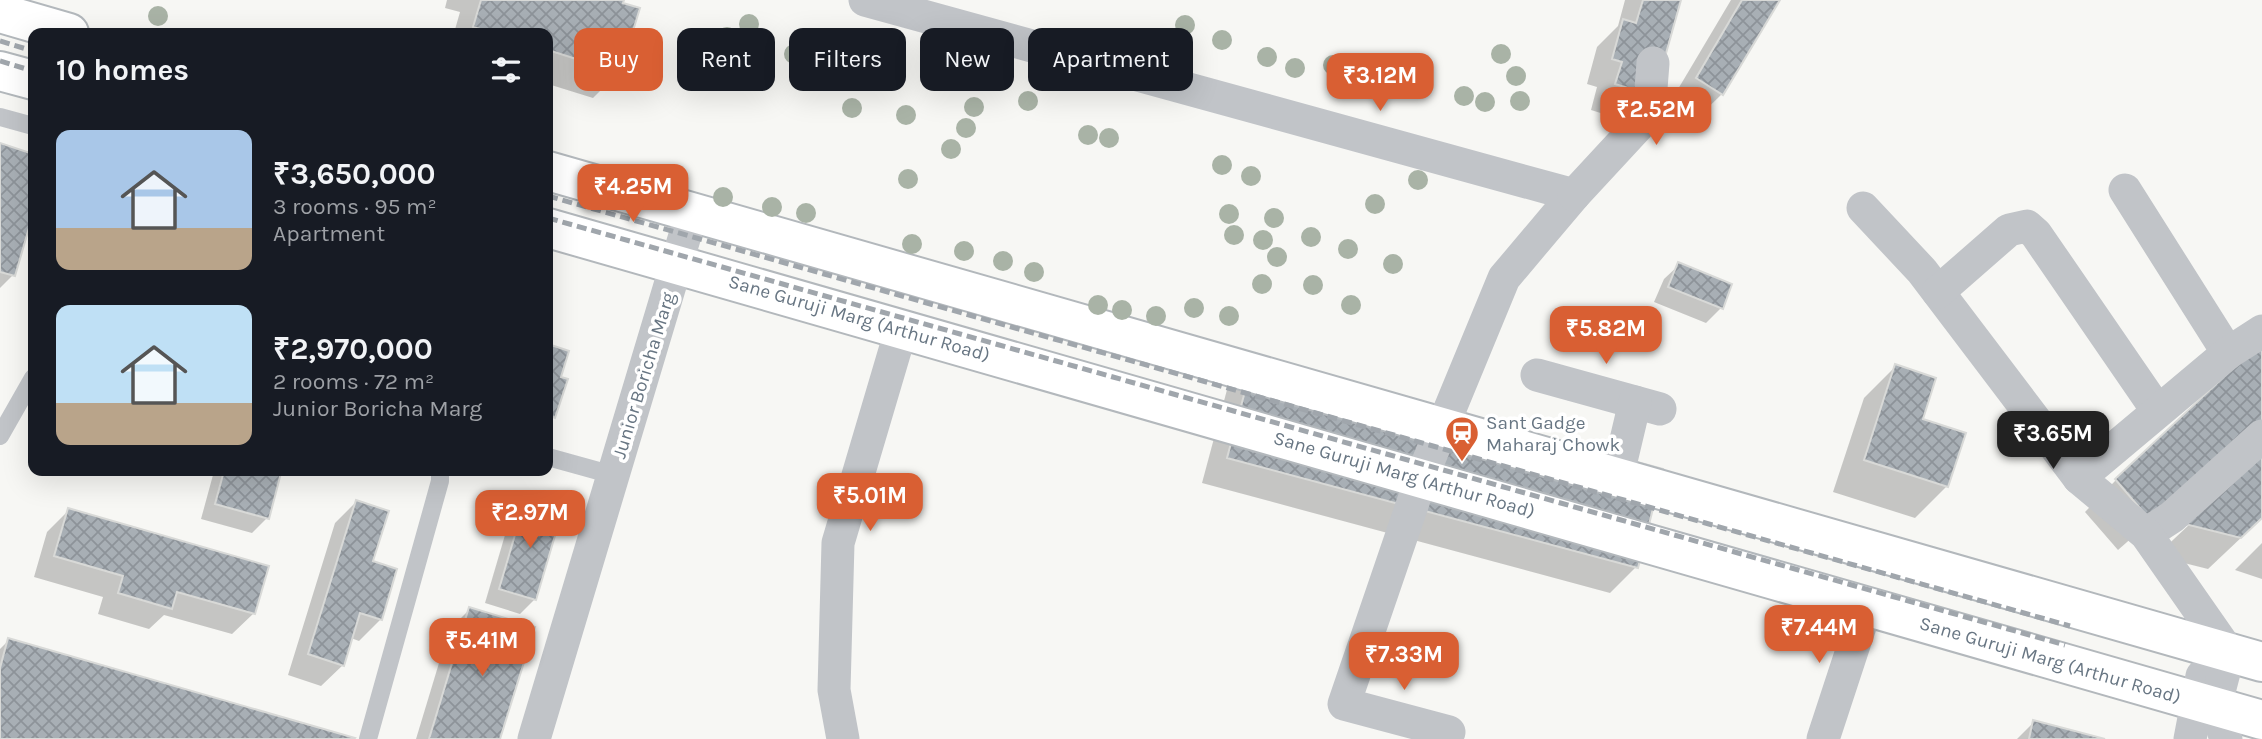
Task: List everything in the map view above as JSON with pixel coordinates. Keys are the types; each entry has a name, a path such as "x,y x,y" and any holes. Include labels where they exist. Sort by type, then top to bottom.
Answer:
{"main road":[{"path":"0,13 52,28"},
{"path":"0,71 28,79"},
{"path":"553,172 2233,654"},
{"path":"597,243 612,189"},
{"name":"Sane Guruji Marg (Arthur Road)","path":"553,230 1866,608 2212,716 2261,717"}],"street":[{"path":"866,0 1574,195"},
{"path":"1449,732 1344,704 1421,479 1504,278 1574,195 1649,114 1653,63"},
{"path":"2125,190 2228,353"},
{"path":"1864,208 1907,253 2079,478 2146,534 2233,654 2212,716 2190,739"},
{"name":"Junior Boricha Marg","path":"534,739 692,212"},
{"path":"1938,292 2010,230 2027,226 2036,234 2157,410"},
{"path":"843,739 834,690 838,543 901,330"},
{"path":"2079,478 2157,410 2228,353 2262,331"},
{"path":"1537,375 1647,406 1617,478"},
{"path":"2146,534 2172,517 2262,436"},
{"path":"1823,739 1866,608"}],"lane":[{"path":"0,117 28,125"},
{"path":"0,436 28,387"},
{"path":"553,458 613,475"},
{"path":"368,739 440,476"}],"building":[{"path":"481,0 624,0 623,3 640,8 634,28 574,28 574,58 553,52 553,28 473,27"},
{"path":"1643,0 1681,0 1654,96 1615,84 1622,62 1612,59 1623,19 1636,23"},
{"path":"1742,0 1780,0 1723,95 1696,78"},
{"path":"0,143 28,152 28,231 15,276 0,272"},
{"path":"1678,262 1732,284 1723,309 1668,287"},
{"path":"2262,341 2262,421 2150,520 2115,479"},
{"path":"553,346 569,351 561,377 568,379 555,418"},
{"path":"1254,358 1663,469 1638,568 1227,458"},
{"path":"1895,364 1936,378 1923,419 1966,433 1948,487 1864,460"},
{"path":"2262,453 2262,518 2241,538 2185,524"},
{"path":"223,476 280,476 269,519 215,504"},
{"path":"356,500 389,511 373,561 397,569 382,620 360,613 344,666 308,654"},
{"path":"525,501 562,512 536,600 499,589"},
{"path":"68,508 269,566 255,614 177,592 172,609 118,593 123,576 54,556"},
{"path":"469,607 535,627 500,739 429,739"},
{"path":"8,638 355,738 0,739 0,668"},
{"path":"2033,720 2105,739 2029,739"}],"railway":[{"path":"0,41 28,49"},
{"path":"0,61 28,69"},
{"path":"553,197 2070,626"},
{"path":"553,219 2065,645"}],"place":[{"name":"Sant Gadge Maharaj Chowk","path":"1462,463"}]}
